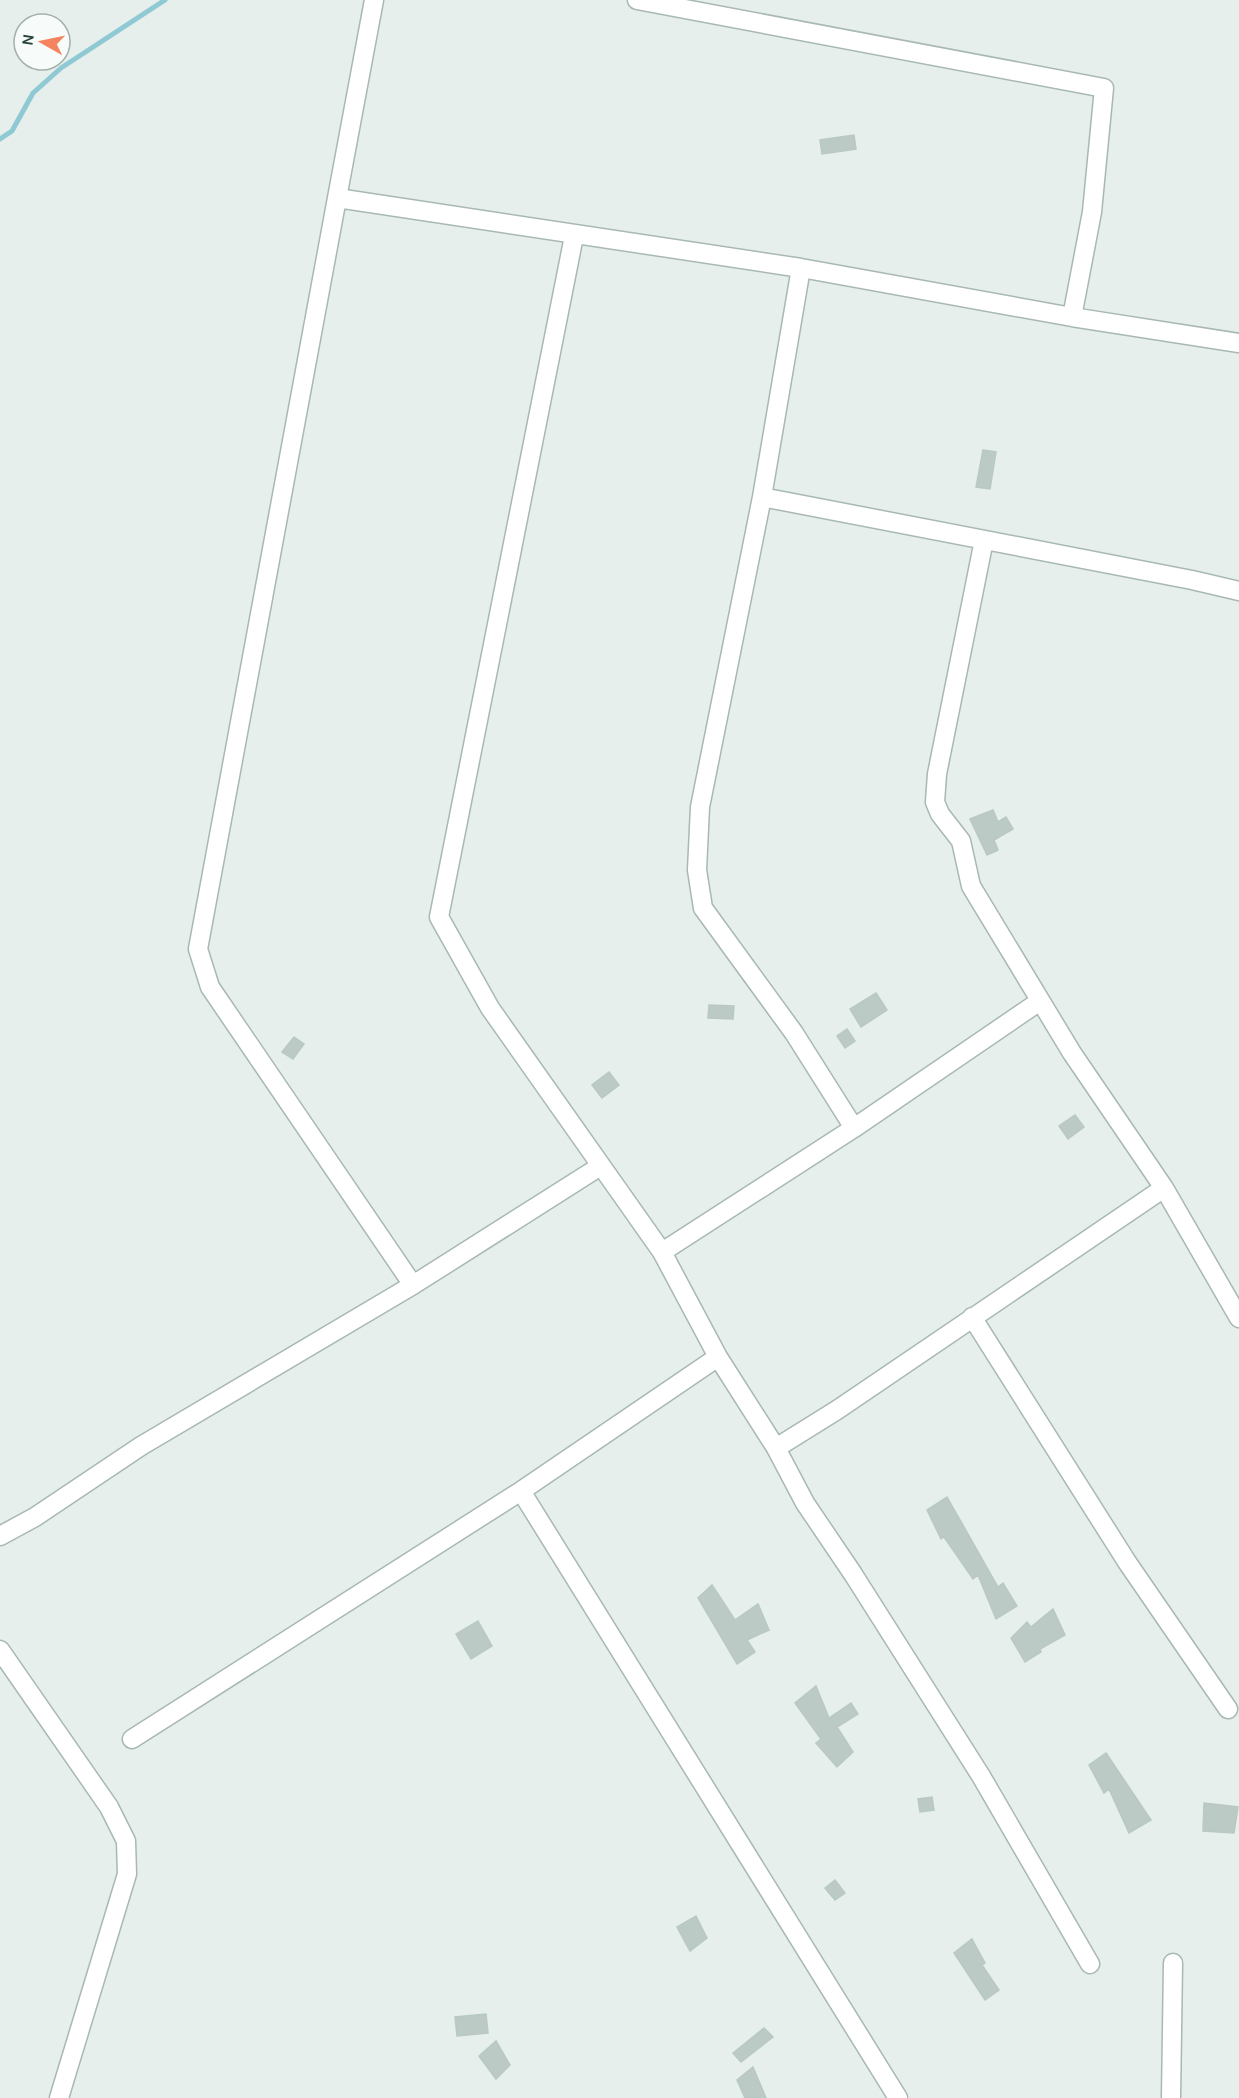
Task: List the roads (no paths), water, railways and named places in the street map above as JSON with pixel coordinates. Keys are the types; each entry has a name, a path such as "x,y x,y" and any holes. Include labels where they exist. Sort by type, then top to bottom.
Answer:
{"street":[{"path":"374,0 198,950 210,987 413,1285"},
{"path":"637,0 1104,88 1092,212 1072,317"},
{"path":"338,198 574,236 801,268 1072,317 1239,343"},
{"path":"574,236 439,917 490,1008 599,1167 662,1252 718,1357 776,1448 805,1503 853,1574 981,1776 1090,1964"},
{"path":"801,268 762,497 700,807 697,870 703,908 794,1033 854,1128"},
{"path":"762,497 1192,579 1239,591"},
{"path":"984,540 937,774 935,802 940,814 961,840 971,886 1040,1001 1164,1188 1239,1318"},
{"path":"662,1252 854,1128 1040,1001"},
{"path":"0,1536 151,1440 413,1285 599,1167"},
{"path":"776,1448 1164,1188"},
{"path":"972,1317 1127,1563 1228,1709"},
{"path":"132,1740 520,1491 718,1357"},
{"path":"520,1491 898,2098"},
{"path":"0,1650 108,1807 126,1841 127,1874 58,2098"},
{"path":"1170,2098 1173,1963"}],"waterway":[{"path":"0,139 12,131 33,93 61,68 165,0"}]}
